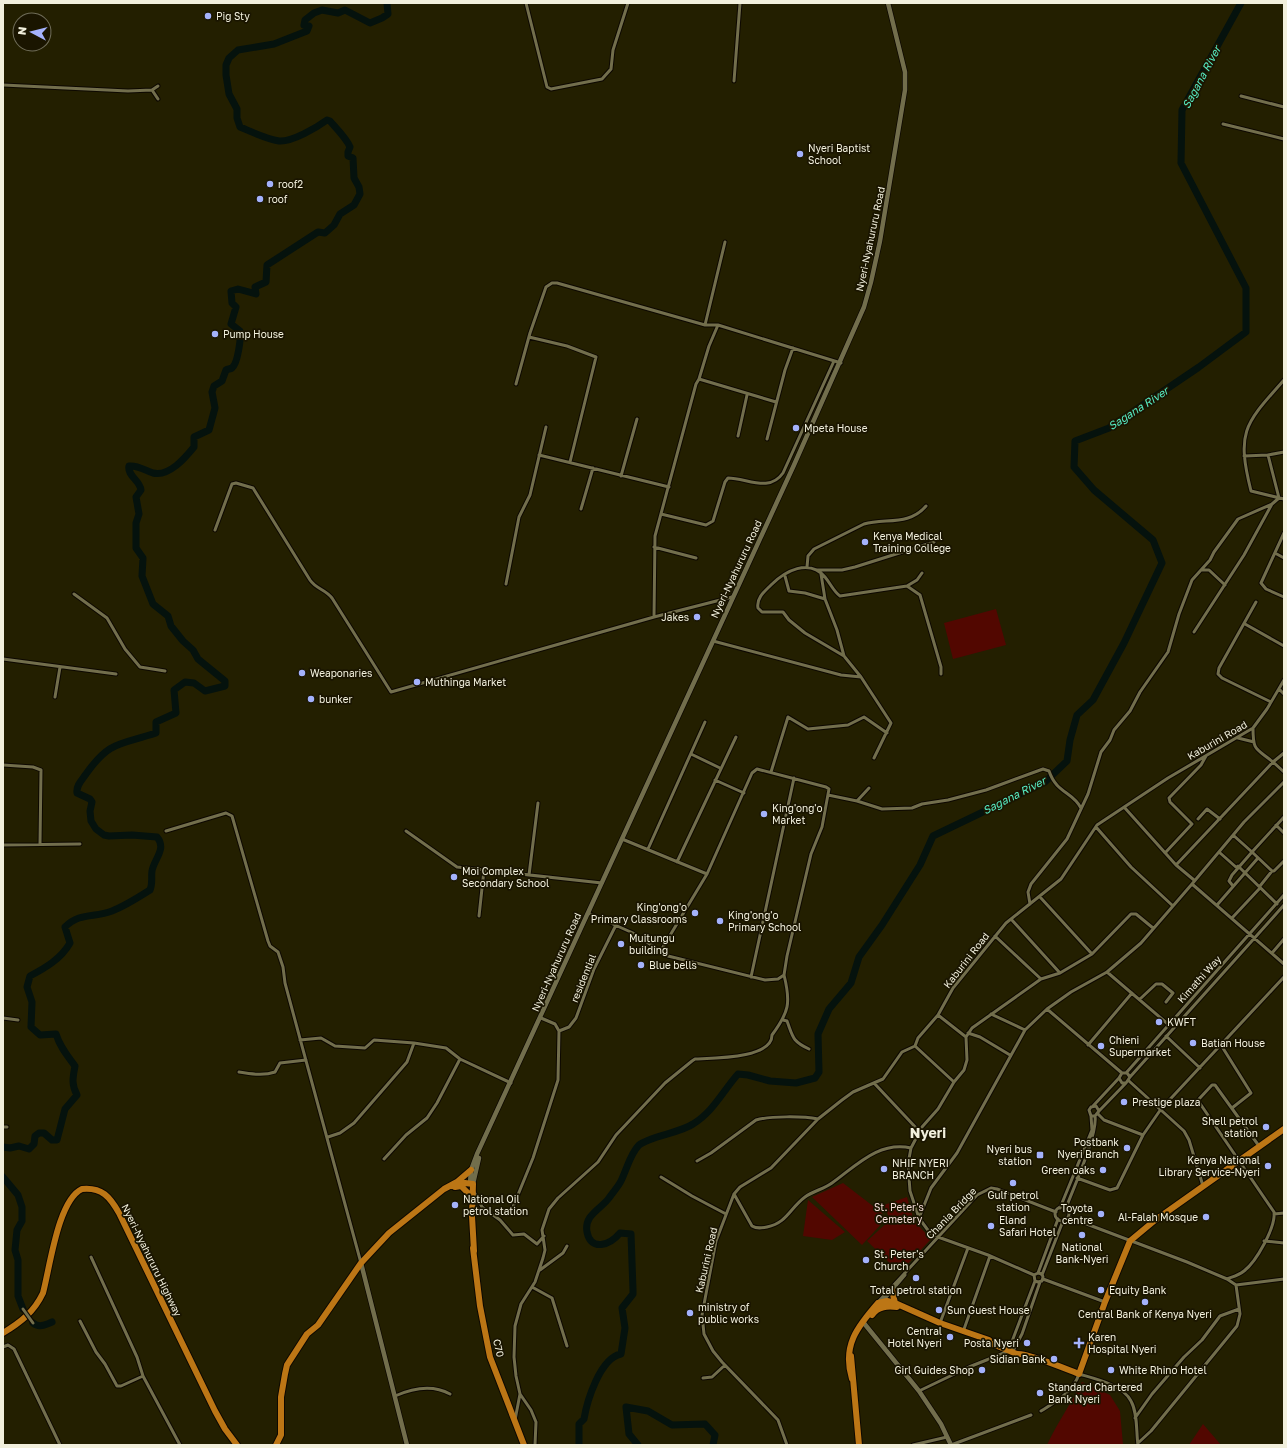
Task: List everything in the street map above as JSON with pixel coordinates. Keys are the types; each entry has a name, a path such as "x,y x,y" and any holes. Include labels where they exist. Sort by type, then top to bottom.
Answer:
{"highway":[{"path":"859,1445 852,1379 852,1349 863,1325 880,1302 895,1303 940,1324 986,1340 990,1344 1079,1374 1105,1302 1130,1241 1154,1221 1284,1129"},
{"path":"276,1445 281,1435 282,1387 287,1365 307,1334 318,1325 361,1264 394,1228 444,1189 458,1184 471,1170"},
{"path":"458,1184 466,1189 471,1188"},
{"path":"458,1184 471,1188"},
{"name":"C70","path":"471,1188 469,1223 474,1250 480,1306 490,1357 524,1445"},
{"name":"Nyeri-Nyahururu Highway","path":"3,1333 30,1314 43,1293 61,1218 70,1199 82,1189 102,1191 108,1196 119,1213 215,1411 225,1429 237,1445"},
{"path":"892,1290 895,1303"},
{"path":"863,1325 874,1311 888,1306 909,1310"}],"main road":[{"name":"Nyeri-Nyahururu Road","path":"471,1188 471,1170 732,597 841,363 864,307 871,282 888,199 905,90 904,66 889,3"},
{"name":"Nyeri-Nyahururu Road","path":"471,1188 477,1163 494,1121"},
{"path":"361,1264 407,1445"},
{"path":"863,1325 895,1360 919,1391 948,1437 951,1445"}],"street":[{"path":"526,3 547,87 551,89 602,79 608,75 611,69 613,50 628,3"},
{"path":"734,81 740,3"},
{"path":"3,85 113,91 152,90 158,86"},
{"path":"152,90 158,99"},
{"path":"1241,96 1284,107"},
{"path":"1223,124 1284,139"},
{"path":"705,325 726,242"},
{"path":"516,384 529,337 546,288 552,283 557,283 705,325 718,325 841,363"},
{"path":"654,617 654,547 661,514 696,384 700,379 709,346 718,325"},
{"path":"529,337 567,346 596,357 570,462"},
{"path":"767,439 776,402 793,348"},
{"path":"661,514 706,525 711,524 714,521 724,482 728,478 759,484 768,484 779,478 784,472 834,361"},
{"path":"700,379 747,395 776,402"},
{"path":"1284,380 1258,409 1248,424 1246,430 1244,456 1251,491 1284,499"},
{"path":"738,436 747,395"},
{"path":"621,476 637,418"},
{"path":"506,584 519,518 530,495 546,427"},
{"path":"1244,456 1268,455 1284,452"},
{"path":"539,455 669,487"},
{"path":"1268,455 1279,498"},
{"path":"581,509 593,468"},
{"path":"215,530 232,484 236,483 253,488 310,580 316,586 326,590 332,598 391,692 654,617 732,597"},
{"path":"1030,904 1028,892 1031,884 1067,839 1093,781 1101,752 1110,740 1114,730 1130,711 1140,692 1168,652 1186,594 1192,580 1202,570 1238,519 1272,504 1279,498"},
{"path":"1194,632 1244,555 1272,504"},
{"path":"807,567 808,556 814,549 864,524 872,522 899,521 919,514 926,506"},
{"path":"1284,533 1261,583 1266,589 1284,597"},
{"path":"874,758 891,723 861,678 844,656 805,633 789,620 783,612 762,612 758,608 757,604 762,595 775,582 794,569 807,567 818,571 842,570 934,542"},
{"path":"654,547 696,558"},
{"path":"1275,552 1284,558"},
{"path":"1202,570 1209,570 1225,584"},
{"path":"818,571 840,596 907,586 917,580 922,573"},
{"path":"818,571 823,582 825,599 837,630 844,656"},
{"path":"785,576 789,591 805,593 825,599"},
{"path":"907,586 920,595 941,667 940,674"},
{"path":"74,594 107,618 125,649 140,667 165,671"},
{"path":"1256,602 1219,668 1218,674 1222,678 1271,702"},
{"path":"1245,624 1284,646"},
{"path":"713,641 841,675 861,678"},
{"path":"3,659 116,674"},
{"path":"55,697 60,667"},
{"name":"Kaburini Road","path":"787,1445 778,1420 725,1365 707,1342 702,1326 702,1315 716,1241 734,1194 740,1187 771,1168 818,1119 853,1092 883,1079 885,1073 902,1052 914,1046 918,1038 938,1015 952,988 995,936 1011,919 1061,879 1096,827 1105,819 1168,778 1254,728 1284,680"},
{"path":"1279,689 1284,694"},
{"path":"771,772 788,717 808,729 848,725 864,717 887,733"},
{"path":"648,849 705,722"},
{"path":"1254,728 1254,742 1256,750 1284,772"},
{"path":"677,862 720,768 736,737"},
{"path":"1238,738 1254,742"},
{"path":"1176,866 1273,762 1284,753"},
{"path":"691,754 720,768"},
{"path":"1165,854 1192,824 1170,802 1169,798 1201,764 1206,755"},
{"path":"3,765 37,768 41,770 40,844"},
{"path":"535,1445 536,1422 531,1410 520,1394 516,1376 514,1357 515,1326 521,1304 532,1287 539,1272 545,1250 542,1230 553,1203 598,1162 616,1135 664,1083 695,1059 758,1052 772,1039 772,1035 783,1020 789,1004 784,975 787,956 811,854 822,828 829,790 826,787 760,768 754,771 707,874 660,952"},
{"path":"828,796 857,801 882,809 912,808 922,804 948,800 986,790 1043,769 1049,771 1055,784 1078,802 1081,808"},
{"path":"751,977 794,778"},
{"path":"715,780 744,793"},
{"path":"919,1218 931,1188 957,1153 1025,1030 1047,1009 1071,992 1106,972 1141,943 1233,835 1284,782"},
{"path":"857,801 868,788"},
{"path":"529,875 538,803"},
{"path":"1124,807 1176,866 1194,880"},
{"path":"1198,819 1207,809 1220,820"},
{"path":"166,831 226,813 232,816 268,941 270,946 278,952 283,967 285,983 328,1137 361,1264"},
{"path":"1233,886 1229,881 1238,867 1284,817"},
{"path":"1276,825 1284,833"},
{"path":"1096,827 1131,867 1173,906"},
{"path":"406,831 457,867 602,883"},
{"path":"1233,835 1272,871"},
{"path":"622,839 707,874"},
{"path":"3,845 80,844"},
{"path":"1219,852 1238,867 1277,904"},
{"path":"1217,905 1258,858"},
{"path":"1232,918 1260,887 1272,871 1284,861"},
{"path":"479,916 484,870"},
{"path":"1192,884 1284,964"},
{"name":"Kimathi Way","path":"1126,1073 1251,934 1284,895"},
{"path":"1040,897 1092,954"},
{"name":"Kimathi Way","path":"1096,1114 1128,1081 1166,1036 1284,905"},
{"path":"588,912 646,941 660,952 678,959 751,977 771,980 784,975"},
{"path":"1096,1114 1091,1135 1060,1208 1056,1212 1058,1219 1038,1273 1034,1275 990,1256 938,1237 926,1229 919,1218 910,1191 908,1156 910,1148 920,1131 938,1109 954,1082 964,1070 967,1060 967,1035 991,1014 1041,979 1060,973 1092,954 1131,914 1136,914 1153,928"},
{"path":"1011,919 1060,973"},
{"name":"residential","path":"559,1031 569,1027 576,1018 594,969 616,925"},
{"path":"995,936 1041,979"},
{"path":"1272,953 1284,939"},
{"path":"1106,972 1140,999 1169,1025"},
{"path":"1077,1178 1110,1190 1117,1188 1143,1135 1161,1109 1284,976"},
{"path":"1140,999 1156,984 1162,984 1173,993 1166,1002"},
{"path":"1088,1045 1132,993"},
{"path":"1047,1009 1122,1074"},
{"path":"991,1014 1025,1030"},
{"path":"938,1015 967,1035 980,1037 1010,1055"},
{"path":"3,1018 18,1020"},
{"path":"513,1207 533,1158 558,1080 559,1031 555,1024 541,1018"},
{"path":"783,1020 787,1021 790,1033 796,1041 809,1049"},
{"path":"1166,1036 1200,1068"},
{"path":"300,1040 320,1038 335,1046 364,1048 374,1040 414,1043 446,1048 460,1059 511,1083"},
{"path":"328,1137 340,1134 354,1123 407,1062 414,1043"},
{"path":"1221,1045 1251,1093 1232,1108"},
{"path":"914,1046 954,1082"},
{"path":"384,1159 406,1135 430,1114 460,1059"},
{"path":"239,1072 252,1074 272,1073 275,1072 280,1063 306,1060"},
{"path":"1143,1135 1104,1120 1089,1110 1122,1074 1126,1073 1128,1081 1161,1109 1187,1136 1203,1186"},
{"path":"1119,1078 1122,1083 1128,1081"},
{"path":"874,1083 920,1131"},
{"path":"1227,1279 1244,1271 1253,1262 1271,1229 1274,1214 1199,1101 1212,1085 1215,1085 1259,1146"},
{"path":"1068,1217 1068,1211 1066,1208 1094,1133 1096,1114 1093,1106"},
{"path":"696,1161 711,1153 756,1120 764,1118 807,1117 818,1119"},
{"path":"3,1126 7,1127"},
{"path":"734,1194 752,1226 759,1228 774,1225 782,1222 804,1198 832,1183 874,1152 895,1147 910,1148"},
{"path":"661,1177 726,1214"},
{"path":"471,1188 482,1207 500,1220 513,1235 524,1234 537,1244 544,1236"},
{"name":"Chania Bridge","path":"874,1311 910,1268 977,1195 990,1188 1056,1212"},
{"path":"1060,1208 1066,1208"},
{"path":"1274,1214 1284,1213"},
{"path":"1068,1217 1187,1262 1227,1279 1236,1286 1240,1319 1230,1337 1138,1444"},
{"path":"919,1391 1008,1350 1022,1334 1042,1275 1063,1221 1068,1217"},
{"path":"1058,1219 1063,1221"},
{"path":"1264,1241 1284,1243"},
{"path":"539,1272 548,1263 563,1253 567,1246"},
{"path":"940,1324 968,1248"},
{"path":"963,1332 990,1256"},
{"path":"91,1257 137,1357 143,1376 180,1445"},
{"name":"Chania Bridge","path":"880,1302 910,1268"},
{"path":"1038,1273 1042,1275"},
{"path":"1008,1350 1035,1281 1034,1275"},
{"path":"1236,1286 1284,1279"},
{"path":"1035,1281 1041,1281 1105,1302"},
{"path":"532,1287 552,1298 567,1346"},
{"path":"23,1309 33,1323"},
{"path":"1135,1418 1152,1394 1184,1357 1202,1340 1220,1316 1239,1309"},
{"path":"80,1321 96,1352 105,1364 117,1386 121,1386 143,1376"},
{"path":"3,1347 8,1345 14,1349 60,1445"},
{"path":"703,1378 712,1377 725,1365"},
{"path":"1041,1411 1069,1392 1074,1387 1079,1374 1115,1387 1131,1401 1135,1418 1138,1444"},
{"path":"395,1396 425,1388 436,1388 450,1394"},
{"path":"515,1422 520,1394"},
{"path":"951,1445 1032,1415"},
{"path":"913,1445 948,1437"}],"green space":[{"path":"996,609 1006,645 953,659 944,623"},
{"path":"843,1183 882,1213 884,1221 862,1245 812,1197"},
{"name":"St. Peter's Cemetery","path":"907,1197 914,1221 931,1239 902,1270 897,1270 867,1241 890,1220 884,1205"},
{"path":"808,1200 845,1232 832,1240 803,1236"},
{"path":"1082,1382 1110,1395 1120,1411 1123,1445 1047,1445"},
{"path":"1203,1424 1221,1445 1189,1445"}],"waterway":[{"path":"3,1147 10,1148 19,1146 29,1149 34,1144 35,1136 39,1133 44,1133 52,1140 57,1140 65,1109 77,1095 73,1084 75,1066 62,1047 56,1034 40,1035 31,1027 32,1002 27,987 30,976 52,962 66,949 70,943 65,927 71,922 82,917 112,911 150,890 152,871 161,846 157,837 104,835 96,829 91,821 90,811 92,802 90,799 77,793 78,785 94,763 109,749 124,742 156,733 156,722 176,713 174,690 185,682 194,683 205,691 225,686 225,681 198,659 193,650 183,641 171,626 168,616 153,604 142,576 143,558 136,548 136,523 139,514 136,497 141,490 138,483 130,473 129,466 138,467 153,473 165,472 176,466 194,447 194,437 209,430 215,408 212,392 214,386 222,381 226,370 232,368 239,350 240,331 231,324 236,307 232,303 231,291 238,289 256,294 255,287 266,282 267,265 318,232 325,233 334,225 340,214 354,205 360,194 359,187 354,178 353,158 348,156 350,147 349,144 330,121 327,120 304,134 284,141 269,139 240,127 237,118 237,109 229,94 226,65 229,58 238,50 274,44 307,31 309,26 304,25 305,20 314,13 322,10 338,13 345,10 370,23 388,14 387,3"},
{"name":"Sagana River","path":"579,1445 579,1424 584,1419 591,1392 596,1381 607,1363 614,1357 621,1354 625,1328 622,1308 633,1294 631,1234 620,1233 611,1241 606,1243 597,1244 592,1242 587,1232 590,1217 609,1198 618,1185 631,1157 639,1145 650,1139 681,1130 700,1119 712,1107 738,1074 770,1081 796,1083 815,1078 819,1072 818,1034 829,1009 851,983 859,957 882,925 920,865 933,836 1045,782 1067,761 1070,740 1077,715 1093,700 1124,643 1162,563 1153,540 1094,490 1074,467 1075,441 1109,428 1199,367 1246,332 1246,288 1181,163 1182,110 1241,3"},
{"path":"3,1177 18,1195 22,1207 22,1221 17,1230 15,1250 18,1260 18,1296 23,1309"},
{"path":"33,1323 40,1326 52,1322"},
{"name":"Sagana River","path":"638,1445 629,1434 626,1407 648,1411 672,1425 705,1424 715,1435 713,1445"}],"place":[{"name":"Pig Sty","path":"208,16"},
{"name":"Nyeri Baptist School","path":"800,154"},
{"name":"roof2","path":"270,184"},
{"name":"roof","path":"260,199"},
{"name":"Pump House","path":"215,334"},
{"name":"Mpeta House","path":"796,428"},
{"name":"Kenya Medical Training College","path":"865,542"},
{"name":"Jakes","path":"697,617"},
{"name":"Weaponaries","path":"302,673"},
{"name":"Muthinga Market","path":"417,682"},
{"name":"bunker","path":"311,699"},
{"name":"King'ong'o Market","path":"764,814"},
{"name":"Moi Complex Secondary School","path":"454,877"},
{"name":"King'ong'o Primary Classrooms","path":"695,913"},
{"name":"King'ong'o Primary School","path":"720,921"},
{"name":"Muitungu building","path":"621,944"},
{"name":"Blue bells","path":"641,965"},
{"name":"KWFT","path":"1159,1022"},
{"name":"Batian House","path":"1193,1043"},
{"name":"Chieni Supermarket","path":"1101,1046"},
{"name":"Prestige plaza","path":"1124,1102"},
{"name":"Shell petrol station","path":"1266,1127"},
{"name":"Postbank Nyeri Branch","path":"1127,1148"},
{"name":"Nyeri bus station","path":"1040,1155"},
{"name":"Kenya National Library Service-Nyeri","path":"1268,1166"},
{"name":"NHIF NYERI BRANCH","path":"884,1169"},
{"name":"Green oaks","path":"1103,1170"},
{"name":"Gulf petrol station","path":"1013,1183"},
{"name":"National Oil petrol station","path":"455,1205"},
{"name":"Toyota centre","path":"1101,1214"},
{"name":"Al-Falah Mosque","path":"1206,1217"},
{"name":"Eland Safari Hotel","path":"991,1226"},
{"name":"National Bank-Nyeri","path":"1082,1235"},
{"name":"St. Peter's Church","path":"866,1260"},
{"name":"Total petrol station","path":"916,1278"},
{"name":"Equity Bank","path":"1101,1290"},
{"name":"Central Bank of Kenya Nyeri","path":"1145,1302"},
{"name":"Sun Guest House","path":"939,1310"},
{"name":"ministry of public works","path":"690,1313"},
{"name":"Central Hotel Nyeri","path":"950,1337"},
{"name":"Posta Nyeri","path":"1027,1343"},
{"name":"Karen Hospital Nyeri","path":"1079,1343"},
{"name":"Sidian Bank","path":"1054,1359"},
{"name":"Girl Guides Shop","path":"982,1370"},
{"name":"White Rhino Hotel","path":"1111,1370"},
{"name":"Standard Chartered Bank Nyeri","path":"1040,1393"}],"district":[{"name":"Nyeri","path":"928,1132"}]}
